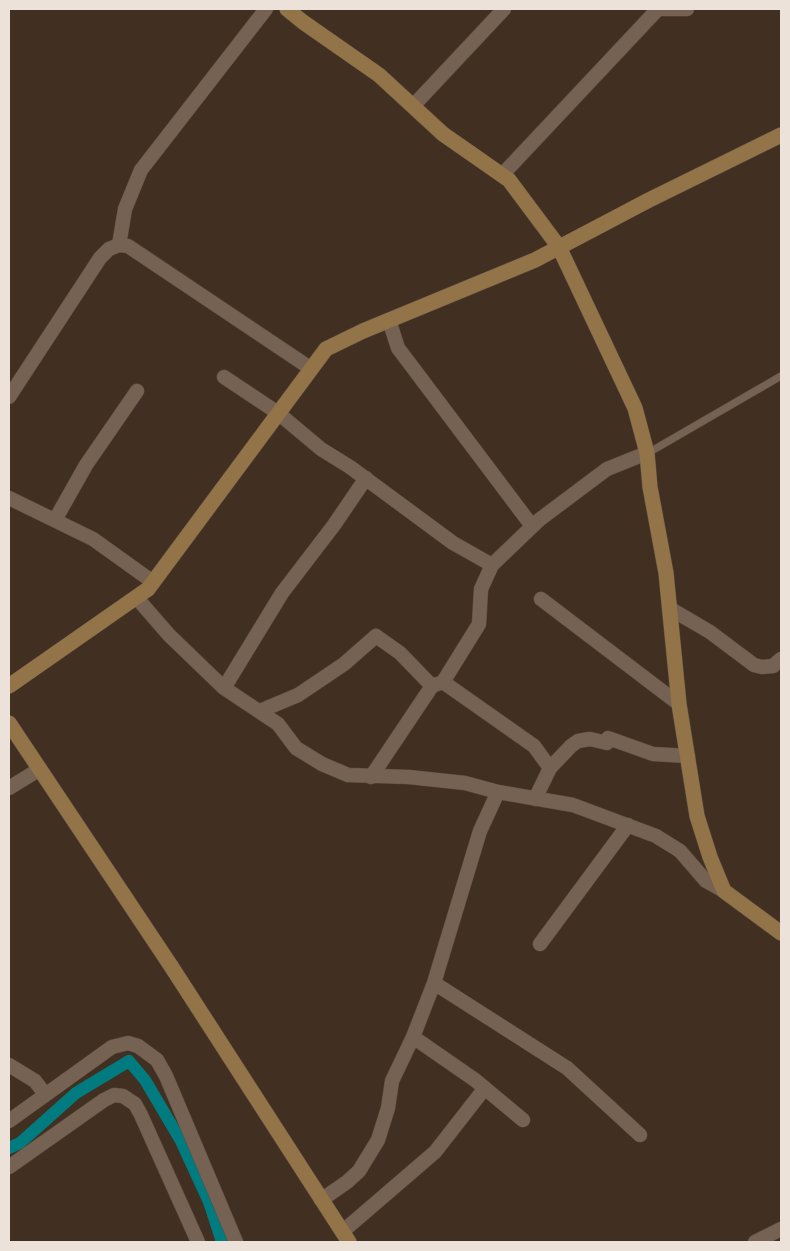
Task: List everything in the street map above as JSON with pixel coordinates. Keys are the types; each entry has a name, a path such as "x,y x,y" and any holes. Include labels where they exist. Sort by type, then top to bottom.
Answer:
{"street":[{"path":"119,245 125,209 141,170 266,9"},
{"path":"287,9 379,75 443,134 509,180 559,248 635,408 647,453 669,608 679,704 697,816 710,857 724,891"},
{"path":"413,106 504,9"},
{"path":"502,175 658,9 687,9"},
{"path":"9,686 148,589 310,368 326,349 389,320 535,260 781,136"},
{"path":"9,397 100,258 109,249 119,245 128,246 310,368"},
{"path":"389,320 398,348 532,526"},
{"path":"224,378 278,412 321,449 366,478 453,543 492,565"},
{"path":"54,520 86,465 137,391"},
{"path":"371,777 438,684 478,624 481,590 492,565 532,526 606,469 647,453"},
{"path":"224,688 282,593 334,525 366,478"},
{"path":"9,498 93,539 153,582"},
{"path":"136,597 169,634 224,688 260,710 278,724 296,748 322,764 348,775 409,777 465,783 498,792 573,805 628,825 656,836 680,851 706,882 724,891 781,933"},
{"path":"541,599 679,704"},
{"path":"669,608 710,632 754,665 773,666 781,659"},
{"path":"260,710 305,690 344,664 376,636 438,684 534,746 550,768"},
{"path":"9,724 166,958 345,1237 435,1152 485,1088"},
{"path":"535,798 550,768 563,753 578,741 608,741 653,754 688,756"},
{"path":"9,788 40,769"},
{"path":"322,1200 359,1171 378,1140 388,1108 392,1081 413,1037 434,983 480,831 498,792"},
{"path":"540,944 628,825"},
{"path":"434,983 568,1068 640,1135"},
{"path":"413,1037 485,1088 523,1120"},
{"path":"9,1121 40,1087 112,1047 128,1043 147,1051 157,1060 166,1076 236,1242"},
{"path":"9,1065 40,1087"},
{"path":"9,1167 104,1100 114,1096 123,1096 135,1104 141,1115 198,1242"},
{"path":"755,1242 781,1229"}],"lane":[{"path":"647,453 781,376"}],"waterway":[{"path":"9,1148 20,1143 76,1093 129,1061 145,1080 181,1141 209,1202 222,1242"}]}
